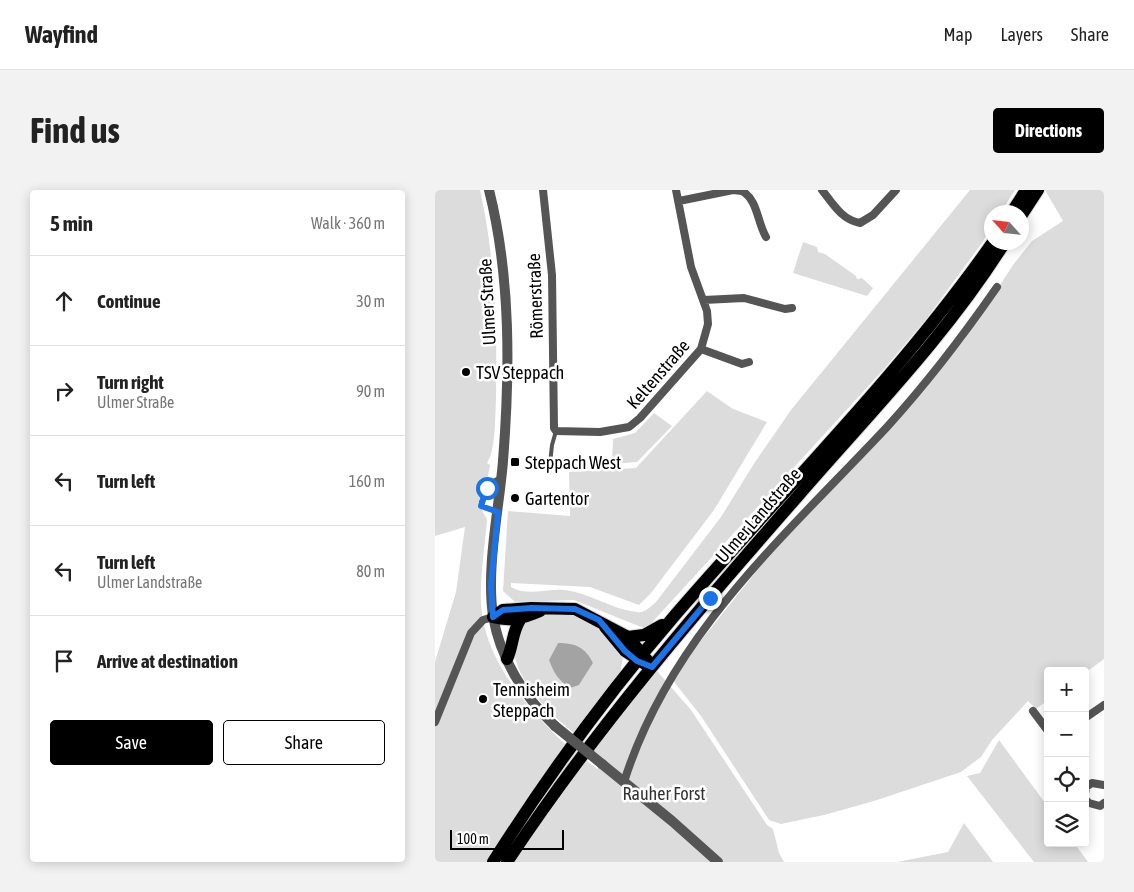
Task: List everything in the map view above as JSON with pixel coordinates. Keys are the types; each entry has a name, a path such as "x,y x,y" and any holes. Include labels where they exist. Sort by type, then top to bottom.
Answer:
{"main road":[{"path":"1016,205 1026,190"},
{"path":"1028,205 1038,190"},
{"name":"Ulmer Landstraße","path":"493,862 581,733 641,657 676,614 906,357 953,300 987,250"},
{"name":"Ulmer Landstraße","path":"507,862 593,741 652,667 745,556 920,356 969,294 999,250"},
{"path":"490,618 504,620 521,618 545,609"},
{"path":"490,618 503,610 575,609 628,637 641,657 652,667"},
{"path":"628,637 653,632 676,614"},
{"path":"507,659 511,650 512,634 521,618"},
{"path":"599,620 625,651 641,657"}],"street":[{"name":"Ulmer Straße","path":"489,190 502,251 506,315 505,408 490,618 507,659 527,695 555,726 690,836 717,862"},
{"name":"Römerstraße","path":"543,190 552,274 552,396 556,432"},
{"name":"Keltenstraße","path":"556,432 612,432 634,424 701,349 708,324 704,300 691,267 676,190"},
{"path":"822,190 841,213 851,220 860,223 873,216 896,190"},
{"path":"679,201 725,191 742,191 751,198 766,237"},
{"path":"624,782 635,746 669,679 712,618 783,533 886,427 926,382 997,287"},
{"path":"704,300 744,298 785,309 793,308"},
{"path":"701,349 742,364 749,362"},
{"path":"435,722 471,634 476,626 490,618"},
{"path":"1089,715 1104,705"},
{"path":"1033,711 1044,726"},
{"path":"1089,782 1104,785"},
{"path":"1089,800 1100,806 1104,804"}],"lane":[{"name":"Römerstraße","path":"549,473 552,445 556,432"},
{"path":"498,512 483,508 481,502 491,482 501,477"}],"green space":[{"path":"435,190 480,190 492,269 496,345 495,423 494,442 487,463 490,465 489,473 481,499 481,505 487,519 481,591 482,614 486,633 502,669 513,685 538,717 565,744 526,799 487,862 435,862 435,662 456,592 465,527 435,536"},
{"path":"970,190 1015,190 1005,205 984,205 984,240 927,318 884,369 646,629 574,600 515,602 503,591 508,511 570,516 569,472 636,468 707,391 733,409 767,422 714,510 651,593 639,605 590,587 511,583 511,587 517,590 538,592 565,590 583,594 618,608 636,612 644,611 656,602 721,517 755,462 791,410"},
{"path":"1045,190 1104,190 1104,659 1089,670 1089,667 1044,667 1044,703 1036,709 1028,701 992,740 981,757 961,772 874,801 824,815 781,824 769,820 701,716 671,678 767,558 927,384 964,340 1013,265 1025,250 1029,250 1029,245 1032,241 1063,221"},
{"path":"803,242 817,247 818,252 825,254 856,276 857,279 862,278 873,288 867,296 793,273"},
{"path":"654,413 672,426 637,462 612,464 613,439 635,433"},
{"path":"566,613 576,615 591,623 605,635 623,657 620,674 574,733 553,715 531,690 516,663 514,649 521,627 526,622 542,616","holes":["558,643 593,663 579,685 549,660"]},
{"name":"Rauher Forst","path":"657,671 691,710 767,825 773,829 779,853 784,862 514,862 586,760 597,769 605,760 593,750"},
{"path":"999,740 1044,802 1044,847 1077,847 1088,862 1034,862 967,776 980,773"},
{"path":"964,823 993,862 897,862 948,852"}],"shaded area":[{"path":"558,643 579,647 587,653 593,663 579,685 570,688 559,679 553,669 549,660"}],"place":[{"name":"TSV Steppach","path":"466,372"},
{"name":"Steppach West","path":"515,462"},
{"name":"Gartentor","path":"515,498"},
{"name":"Tennisheim Steppach","path":"483,699"}],"route":[{"path":"487,488 482,498 481,506 498,512 491,586 493,617 503,610 531,608 545,609 558,607 583,611 599,620 625,651 637,661 652,667 710,598"}]}
